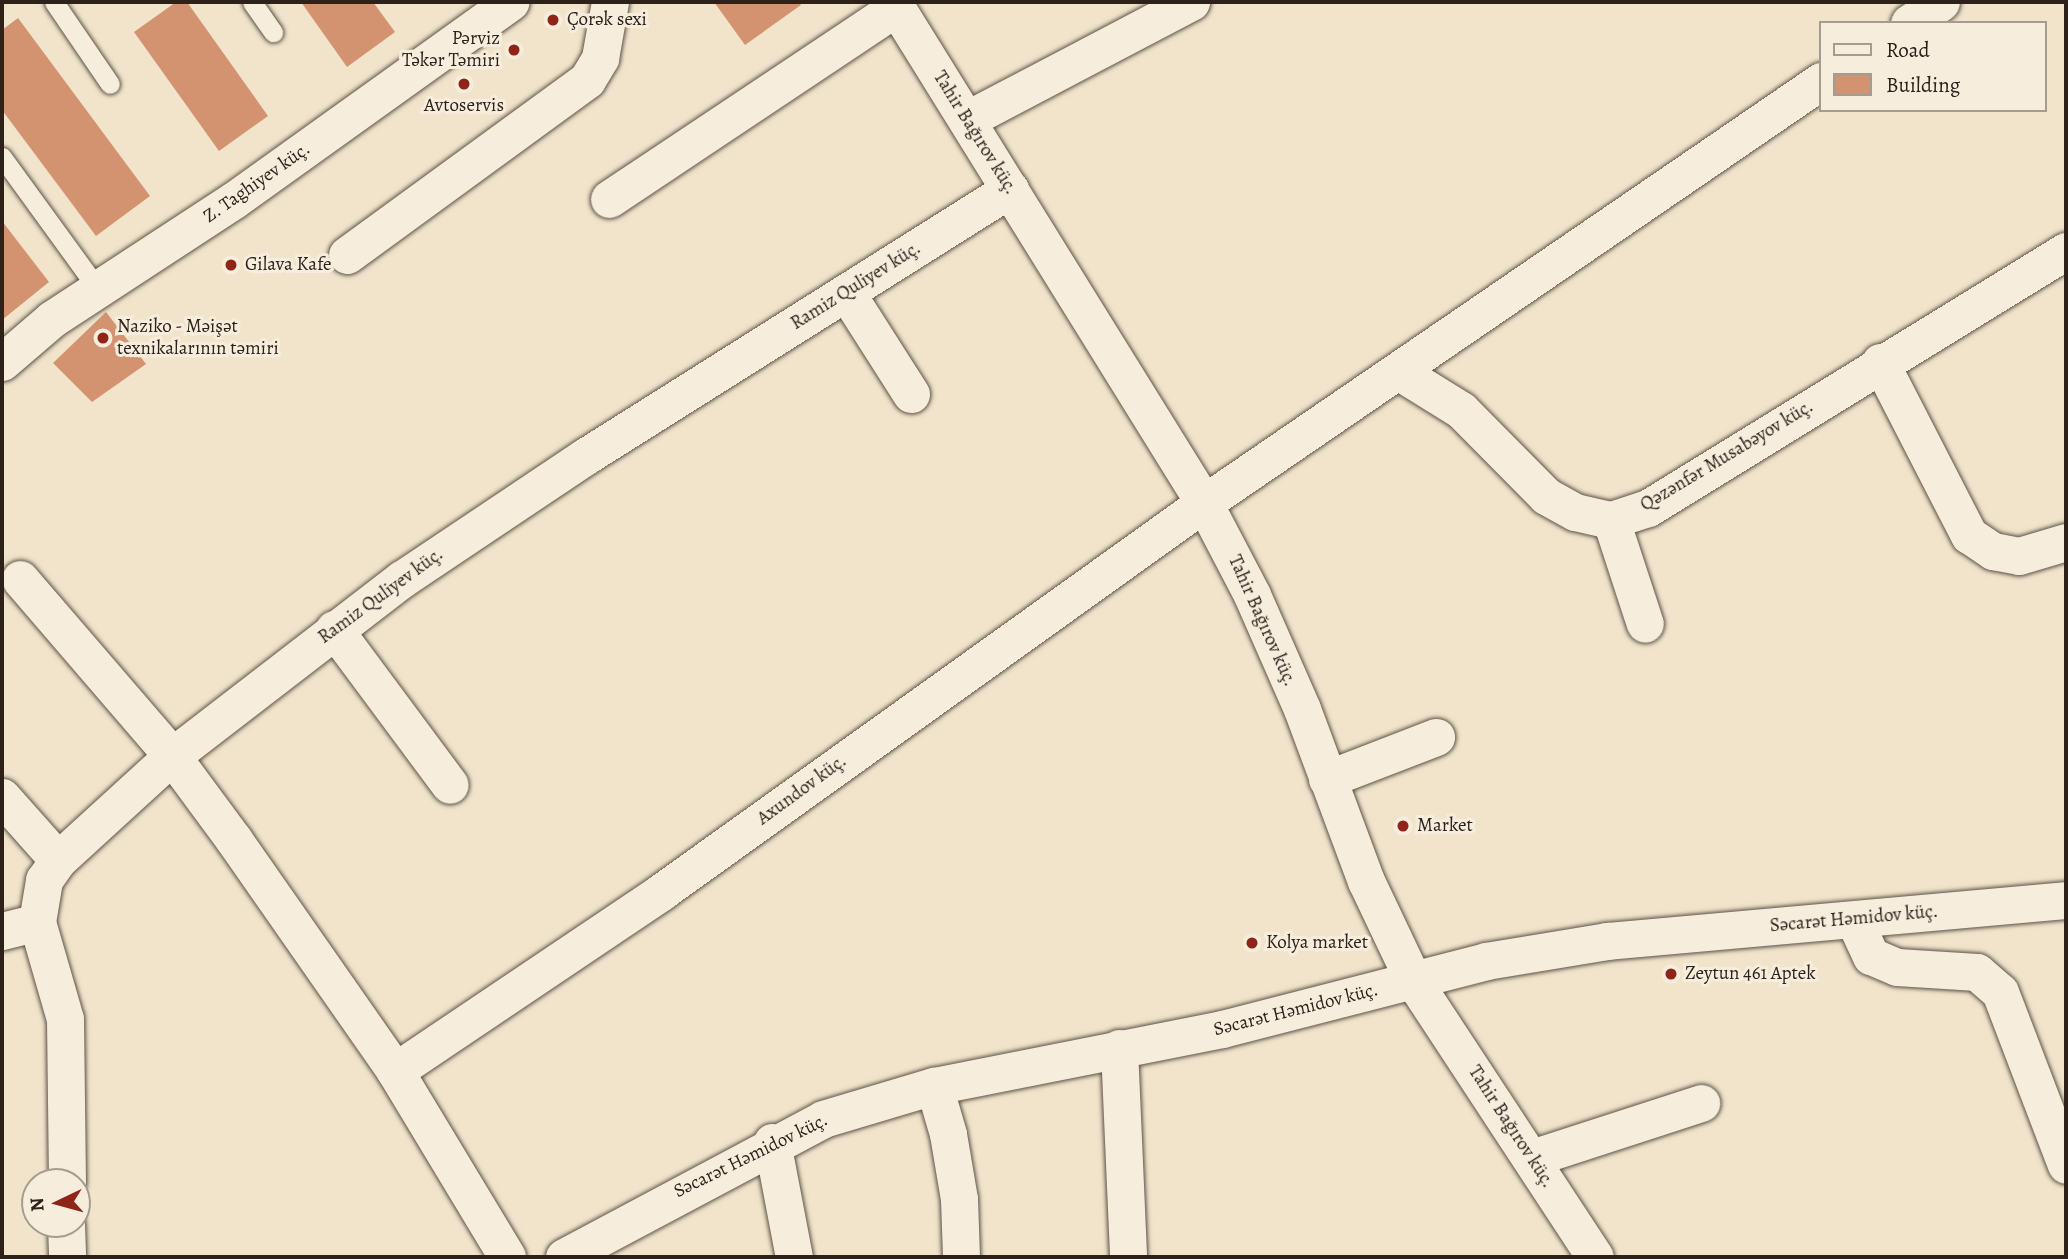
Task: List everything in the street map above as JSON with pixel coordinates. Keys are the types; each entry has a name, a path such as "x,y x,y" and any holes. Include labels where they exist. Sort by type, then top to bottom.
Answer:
{"street":[{"path":"347,255 587,80 600,58 610,2"},
{"path":"968,119 1191,2"},
{"path":"1912,21 1941,2"},
{"path":"610,199 895,5"},
{"name":"Tahir Bağırov küç.","path":"895,5 1204,503 1252,595 1366,881 1413,980 1595,1257"},
{"name":"Z. Taghiyev küç.","path":"2,362 52,319 234,200 490,8"},
{"name":"Axundov küç.","path":"395,1071 661,891 1204,503 1657,189 1820,82"},
{"name":"Ramiz Quliyev küç.","path":"67,1168 65,1019 37,922 44,880 58,860 172,756 334,629 504,510 1010,189"},
{"name":"Qəzənfər Musabəyov küç.","path":"1611,520 1648,508 1880,362 2066,251"},
{"path":"846,292 911,394"},
{"path":"1880,362 1969,535 1993,551 2019,556 2064,550"},
{"path":"1398,371 1461,410 1546,496 1575,512 1611,520 1645,624"},
{"path":"20,579 172,756 395,1071 507,1257"},
{"path":"334,629 450,785"},
{"path":"1327,779 1436,737"},
{"path":"2,797 58,860"},
{"name":"Səcarət Həmidov küç.","path":"564,1257 772,1142 823,1119 934,1086 1301,1011 1486,961 1607,941 2066,900"},
{"path":"1854,920 1871,956 1897,967 1977,972 2000,992 2066,1165"},
{"path":"2,931 37,922"},
{"path":"1119,1048 1128,1257"},
{"path":"934,1086 958,1199 961,1257"},
{"path":"1532,1158 1701,1103"},
{"path":"772,1142 794,1257"},
{"path":"66,1238 67,1257"}],"lane":[{"path":"54,2 110,83"},
{"path":"252,2 273,32"},
{"path":"2,157 98,289"}],"building":[{"path":"176,2 187,2 268,116 219,151 134,32"},
{"path":"301,2 373,2 395,32 347,67"},
{"path":"714,2 799,2 801,5 745,45"},
{"path":"18,18 150,196 96,236 2,110 2,30"},
{"path":"2,221 49,282 2,320"},
{"name":"Naziko - Məişət texnikalarının təmiri","path":"106,312 146,364 92,402 53,363"}],"place":[{"name":"Çorək sexi","path":"553,20"},
{"name":"Pərviz Təkər Təmiri","path":"514,50"},
{"name":"Avtoservis","path":"464,84"},
{"name":"Gilava Kafe","path":"231,265"},
{"name":"Naziko - Məişət texnikalarının təmiri","path":"103,338"},
{"name":"Market","path":"1403,826"},
{"name":"Kolya market","path":"1252,943"},
{"name":"Zeytun 461 Aptek","path":"1671,974"}]}
